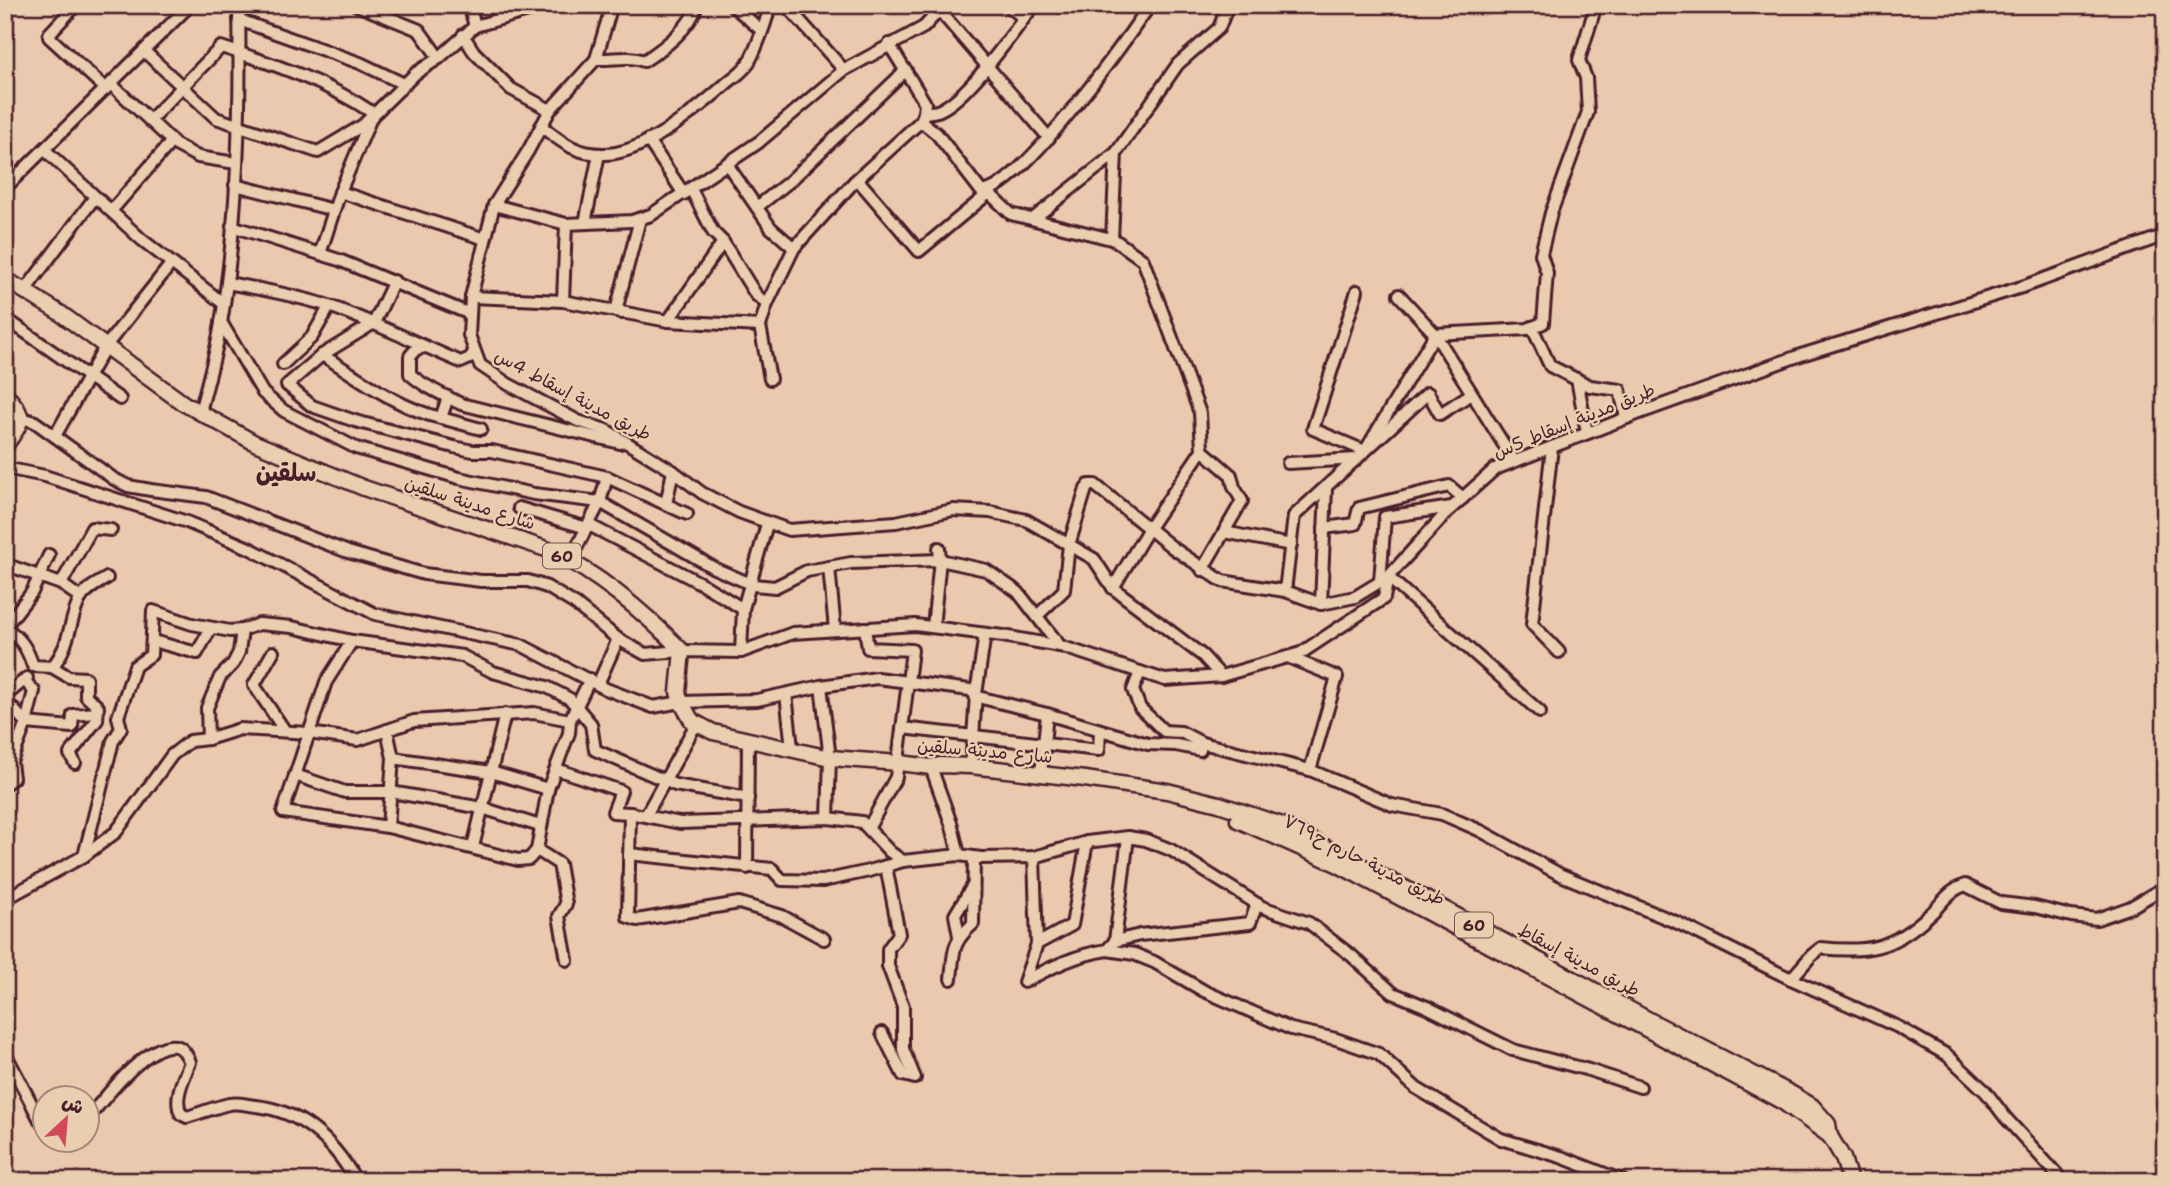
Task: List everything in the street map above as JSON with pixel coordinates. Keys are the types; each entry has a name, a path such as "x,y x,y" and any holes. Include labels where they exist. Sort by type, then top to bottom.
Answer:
{"main road":[{"name":"شارع مدينة سلقين","path":"5,279 60,313 183,403 255,443 364,488 552,551 570,560 661,629 682,651"},
{"path":"5,394 20,410 22,418 5,446"},
{"path":"682,651 678,692 692,721 696,723"},
{"name":"شارع مدينة سلقين","path":"696,723 713,732 830,758 932,767 971,766 1085,779"},
{"name":"طريق مدينة حارم ح٧٦٩","path":"1085,779 1169,797 1244,821 1337,864 1783,1102 1829,1136 1843,1158 1850,1181"}],"street":[{"path":"76,5 49,37 172,141 198,157 236,163"},
{"path":"5,188 190,5"},
{"path":"200,412 221,322 227,283 238,127 239,5"},
{"path":"357,5 419,30 439,58"},
{"path":"469,5 475,26"},
{"path":"144,51 216,118 318,152 363,125 415,73 439,58 475,26 517,10 550,5"},
{"name":"طريق مدينة إسقاط 4س","path":"612,5 596,59 550,110 494,205 471,297 469,335 480,365 508,384 578,421 606,430 673,471 702,493 767,524 789,530 896,522 953,510 990,512 1026,520 1094,559 1112,587 1203,656 1221,677"},
{"path":"596,59 612,60 631,56 644,61 662,49 687,23 697,5"},
{"path":"732,5 761,30"},
{"path":"541,126 572,150 599,154 629,149 648,140 703,105 746,66 771,5"},
{"path":"1007,5 1024,18"},
{"path":"770,379 760,327 767,304 794,247 923,117 950,103 986,67 1034,5"},
{"path":"858,180 919,251 989,192 999,187 1049,138 1113,58 1144,7 1158,5"},
{"path":"1033,219 1116,153 1178,64 1219,28 1228,5"},
{"path":"1435,334 1532,327 1543,323 1547,273 1541,254 1551,213 1588,112 1586,78 1578,60 1594,5"},
{"path":"792,8 844,70"},
{"path":"494,205 566,224 640,219 652,215 759,142 844,70 924,27 941,8 986,67 1049,138"},
{"path":"239,20 360,63 404,84"},
{"path":"463,35 474,52 511,89 550,110"},
{"path":"889,44 925,103 923,117 981,191 989,192 1011,214 1112,239 1143,260 1200,413 1202,450 1112,587"},
{"path":"150,120 221,47 294,73 349,97 373,113"},
{"path":"757,207 790,181 906,69"},
{"path":"320,254 340,192 373,113"},
{"path":"648,140 713,232 723,242 756,295 767,304"},
{"path":"111,211 172,141"},
{"path":"45,150 171,264 224,304"},
{"path":"1112,239 1116,153"},
{"path":"585,223 599,154"},
{"path":"727,164 771,228 794,247"},
{"path":"234,185 334,210"},
{"path":"340,192 485,239"},
{"path":"24,292 95,197"},
{"path":"622,313 617,307 640,219"},
{"path":"563,301 566,224"},
{"path":"232,226 394,281 470,314"},
{"name":"طريق مدينة إسقاط 5س","path":"22,418 35,422 114,479 128,485 206,497 348,552 424,574 481,581 528,581 547,587 575,604 618,639 645,654 682,651 741,652 793,633 915,625 1060,646 1165,680 1221,677 1301,653 1384,598 1384,579 1452,507 1495,469 1801,355 2025,286 2165,235"},
{"path":"668,321 723,242"},
{"path":"55,436 106,347 171,264"},
{"path":"394,281 374,323 322,355 287,385 313,406 431,442 607,477 687,514"},
{"path":"227,283 270,290 329,307 374,323 461,362 470,358 474,352"},
{"path":"1357,291 1313,429 1361,455"},
{"path":"1399,295 1435,334 1514,461"},
{"path":"471,297 563,301 668,321 760,327"},
{"path":"283,364 306,344 329,307"},
{"path":"5,318 120,399"},
{"path":"221,322 262,393 271,402 309,426 356,448 459,478 534,494 600,502 714,568 750,584 775,587 807,571 851,564 940,560 986,570 1018,592 1060,646"},
{"path":"1532,327 1550,366 1590,386 1619,390 1626,418"},
{"path":"1361,455 1435,334"},
{"path":"425,347 416,349 410,356 410,374 419,382 448,397 474,407 617,443 623,442"},
{"path":"322,355 399,403 426,415 481,429"},
{"path":"1577,379 1587,433"},
{"path":"1285,591 1294,516 1428,393 1440,414 1471,394"},
{"path":"441,418 448,397"},
{"path":"1552,447 1532,624 1559,652"},
{"path":"1202,450 1231,475 1234,488 1242,501 1202,570"},
{"path":"1288,463 1361,455"},
{"path":"5,468 57,480 187,522 249,548 375,614 522,645 594,682 653,707 681,702 757,700 821,686 877,678 970,690 978,697 1148,744 1176,745 1200,750 1202,743"},
{"path":"666,504 673,471"},
{"path":"570,560 600,502 607,477"},
{"path":"1037,616 1064,590 1069,545 1089,485 1095,485 1111,495 1202,570 1222,581 1285,591 1321,604 1356,597 1384,579"},
{"path":"1324,528 1355,524 1359,508 1449,486 1462,498"},
{"path":"1321,604 1326,488"},
{"path":"1384,579 1385,517 1452,507"},
{"path":"519,508 587,528 591,526 704,585 743,609"},
{"path":"741,652 743,609 767,524"},
{"path":"61,584 92,528 111,530"},
{"path":"1224,532 1291,545"},
{"path":"933,627 939,548"},
{"path":"49,555 32,592 5,628 18,636 33,666 25,681 5,698 26,723 72,727 73,715 97,713"},
{"path":"13,566 61,584 80,598"},
{"path":"829,567 835,630"},
{"path":"704,585 714,568"},
{"path":"52,667 63,655 80,598 107,578"},
{"path":"1384,579 1540,712"},
{"path":"85,856 113,741 121,728 118,717 135,666 151,655 153,611 230,631 259,624 292,627 352,640 462,656 493,672 547,687 570,699 591,724 595,750 664,781 748,798"},
{"path":"153,641 197,653 211,628"},
{"path":"866,628 868,648 912,650 900,763 896,777 869,827"},
{"path":"208,739 207,708 220,677 233,664 239,652 242,630"},
{"path":"971,766 976,694 985,634"},
{"path":"352,640 326,682 283,812 388,827 518,860 529,859 537,850 548,789 569,733 570,720 618,639"},
{"path":"273,652 254,685 285,732"},
{"path":"1288,657 1336,677 1310,770"},
{"path":"33,666 52,667 69,677 86,678 86,695 97,707 97,720 70,754 75,763"},
{"path":"1140,672 1133,690 1140,708 1164,731 1181,732 1202,743 1310,770 1392,805 1442,814 1481,831 1560,876 1678,923 1791,979 1898,1027 1947,1055 1986,1093 2063,1181"},
{"path":"5,784 13,778 10,762 26,723 34,691 25,681"},
{"path":"821,686 830,758 828,818"},
{"path":"786,694 792,748"},
{"path":"5,900 85,856 116,832 172,755 190,741 208,739 240,729 309,733 358,740 414,721 505,714 534,713 570,720"},
{"path":"473,847 505,714"},
{"path":"1041,774 1047,714"},
{"path":"646,815 696,723"},
{"path":"902,727 1099,750 1100,731"},
{"path":"387,730 393,758 388,827"},
{"path":"747,867 748,740"},
{"path":"393,758 491,772 548,789"},
{"path":"932,767 960,855"},
{"path":"556,769 621,791 613,812 646,815 680,823 828,818 862,822 890,852 903,861"},
{"path":"295,775 345,792 391,792 482,808 540,827"},
{"path":"630,813 628,917 637,920 739,902 782,916 824,939"},
{"path":"629,854 772,869 782,880 823,881 903,861 960,855 974,858 1034,857 1087,842 1128,837 1146,839 1171,850 1257,904 1308,923 1352,956 1393,993 1513,1050 1640,1087"},
{"path":"1107,950 1115,941 1128,837"},
{"path":"1037,944 1072,925 1087,842"},
{"path":"537,850 559,864 566,904 559,916 567,960"},
{"path":"1034,857 1037,944 1024,982 1056,964 1087,953 1107,950 1134,954 1154,962 1204,991 1291,1029 1336,1039 1379,1054 1416,1088 1501,1139 1561,1157 1623,1181"},
{"path":"959,936 973,924 974,858"},
{"path":"882,1034 903,1075 915,1077 904,1049 903,1006 888,966 888,949 899,934 886,866"},
{"path":"951,979 954,950 959,936 956,915 974,884"},
{"path":"1791,979 1821,948 1848,951 1882,947 1929,916 1952,890 1965,885 2001,903 2035,906 2071,916 2097,919 2131,907 2165,887"},
{"path":"1115,941 1140,935 1250,923 1257,904"},
{"path":"102,1102 145,1058 162,1048 176,1046 185,1051 190,1062 177,1107 181,1114 187,1117 231,1103 262,1107 295,1117 318,1132 335,1149 356,1181"},
{"path":"5,1052 32,1104"}],"district":[{"name":"سلقين","path":"286,473"}]}
